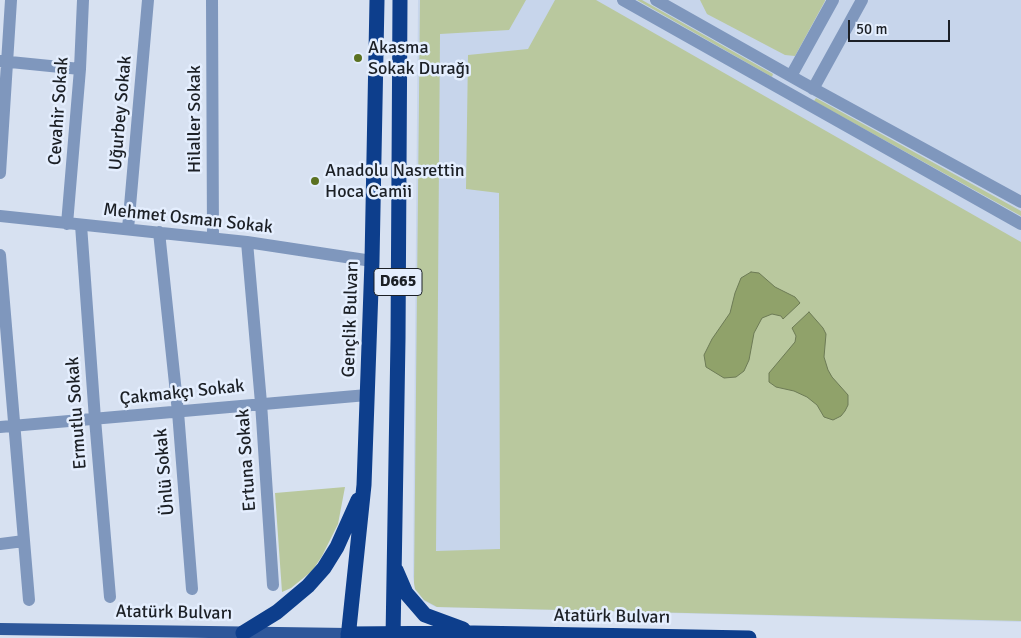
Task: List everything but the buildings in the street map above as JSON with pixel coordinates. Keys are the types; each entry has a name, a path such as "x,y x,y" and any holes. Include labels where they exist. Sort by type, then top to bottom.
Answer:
{"highway":[{"name":"Gençlik Bulvarı","path":"348,636 364,485 372,261 377,0"},
{"name":"D665","path":"393,636 398,329 400,0"},
{"path":"243,633 281,609 308,586 324,568 337,547 364,485"},
{"name":"D665","path":"393,564 406,593 425,615 474,633"},
{"name":"Atatürk Bulvarı","path":"348,636 474,633 749,638"}],"main road":[{"name":"Atatürk Bulvarı","path":"0,629 348,636"}],"street":[{"path":"0,173 4,62 11,0"},
{"name":"Cevahir Sokak","path":"67,224 80,69 83,0"},
{"name":"Uğurbey Sokak","path":"128,229 148,0"},
{"name":"Hilaller Sokak","path":"212,0 213,238"},
{"path":"624,0 1021,224"},
{"path":"656,0 808,86 1021,202"},
{"path":"791,76 833,0"},
{"path":"796,97 808,86 862,0"},
{"path":"4,62 80,69"},
{"name":"Mehmet Osman Sokak","path":"0,216 247,242 372,261"},
{"name":"Ermutlu Sokak","path":"81,225 110,598"},
{"name":"Ünlü Sokak","path":"159,232 178,412 192,589"},
{"name":"Ertuna Sokak","path":"247,242 261,403 273,585"},
{"path":"0,255 29,600"},
{"name":"Çakmakçı Sokak","path":"0,428 261,403 367,395"},
{"path":"0,544 24,540"}],"shaded area":[{"path":"418,0 1021,0 1021,622 436,607 424,601 415,589 413,577"},
{"path":"420,0 526,0 509,30 440,34 436,551 500,549 499,193 466,189 468,55 528,49 555,0 596,0 1021,242 1021,621 437,607 424,600 415,589 414,583"},
{"path":"637,0 642,0 773,74 772,77"},
{"path":"700,0 825,1 795,56 785,55 707,14"},
{"path":"816,98 1021,211 1021,216 814,101"},
{"path":"751,272 759,273 775,287 795,297 800,303 783,319 781,316 772,314 762,318 754,333 749,360 744,371 736,377 724,378 706,367 704,355 712,339 730,313 741,278"},
{"path":"809,312 826,334 824,357 828,370 848,395 848,405 845,411 841,416 833,420 824,417 817,405 807,397 794,391 776,387 769,382 769,373 795,342 796,336 792,328"},
{"path":"345,487 338,524 322,556 312,571 291,588 282,592 275,493"}],"place":[{"name":"Akasma Sokak Durağı","path":"358,58"},
{"name":"Anadolu Nasrettin Hoca Camii","path":"315,181"}]}
